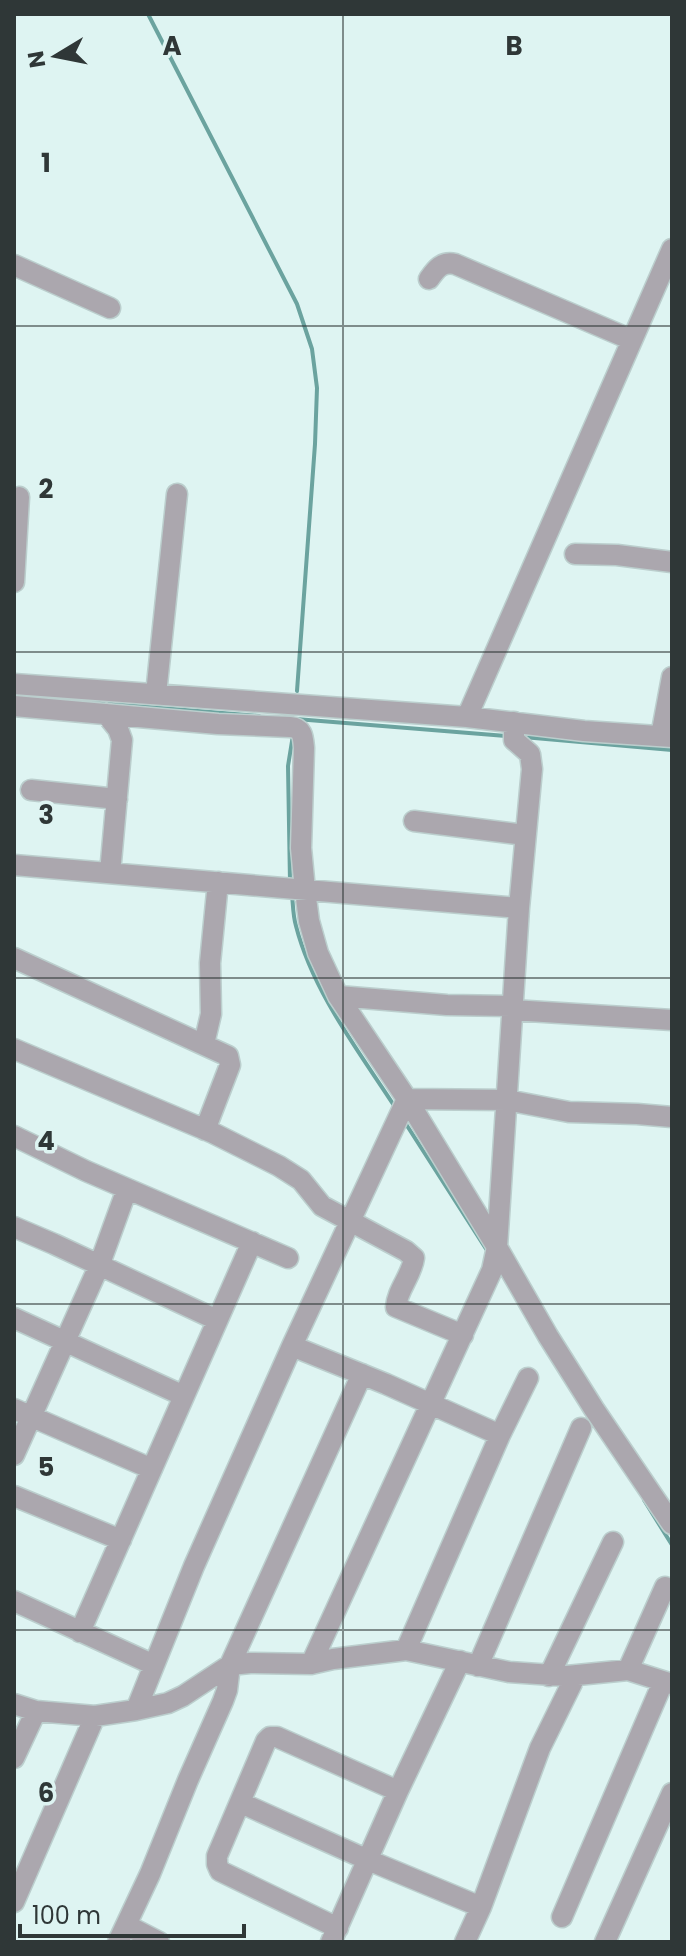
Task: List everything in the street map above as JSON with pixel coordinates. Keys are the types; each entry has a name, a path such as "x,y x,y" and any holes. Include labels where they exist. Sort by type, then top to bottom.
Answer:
{"street":[{"path":"467,717 672,249"},
{"path":"429,279 440,265 455,264 632,340"},
{"path":"14,265 110,308"},
{"path":"156,694 177,494"},
{"path":"14,582 19,497"},
{"path":"575,554 629,556 672,562"},
{"path":"14,684 467,717 514,731 667,736 672,677"},
{"path":"14,706 299,729 304,748 301,848 292,889 309,921 318,953 338,996 402,1108 495,1258 672,1524"},
{"path":"106,714 122,740 110,873"},
{"path":"311,1664 463,1335 495,1258 532,759 516,742 514,731"},
{"path":"31,790 117,799"},
{"path":"414,821 525,835"},
{"path":"14,865 519,908"},
{"path":"204,1044 211,1014 210,963 218,882"},
{"path":"14,958 223,1052 230,1065 205,1130"},
{"path":"338,996 672,1020"},
{"path":"14,1049 205,1130 291,1173 308,1187 317,1203 414,1258 396,1307 463,1335"},
{"path":"402,1108 507,1100 569,1112 672,1117"},
{"path":"136,1710 194,1566 402,1108"},
{"path":"14,1136 86,1171 288,1258"},
{"path":"14,1455 22,1412 65,1342 99,1266 127,1189"},
{"path":"14,1227 217,1320"},
{"path":"80,1632 252,1242"},
{"path":"14,1318 184,1396"},
{"path":"292,1346 500,1435"},
{"path":"159,1942 122,1934 223,1701 230,1665 362,1374"},
{"path":"406,1650 528,1378"},
{"path":"22,1412 152,1469"},
{"path":"398,1791 273,1736 266,1741 217,1856 217,1864 220,1871 334,1935 398,1791 469,1663 581,1428"},
{"path":"14,1496 121,1540"},
{"path":"549,1676 613,1542"},
{"path":"628,1670 665,1587"},
{"path":"14,1601 154,1665"},
{"path":"14,1704 36,1711 95,1716 168,1703 230,1665 311,1664 406,1650 494,1670 549,1676 628,1670 668,1683 562,1917"},
{"path":"465,1942 540,1748 576,1675"},
{"path":"14,1758 36,1711"},
{"path":"14,1902 95,1716"},
{"path":"605,1942 672,1793"},
{"path":"241,1803 481,1907"}],"waterway":[{"path":"148,14 297,304 312,349 317,388 315,444 297,691"},
{"path":"14,696 259,716"},
{"path":"296,719 506,736"},
{"path":"290,882 288,766 293,735"},
{"path":"523,737 672,750"},
{"path":"292,894 296,926 313,974 338,1020 395,1107"},
{"path":"404,1121 488,1252"},
{"path":"644,1500 672,1545"}]}
